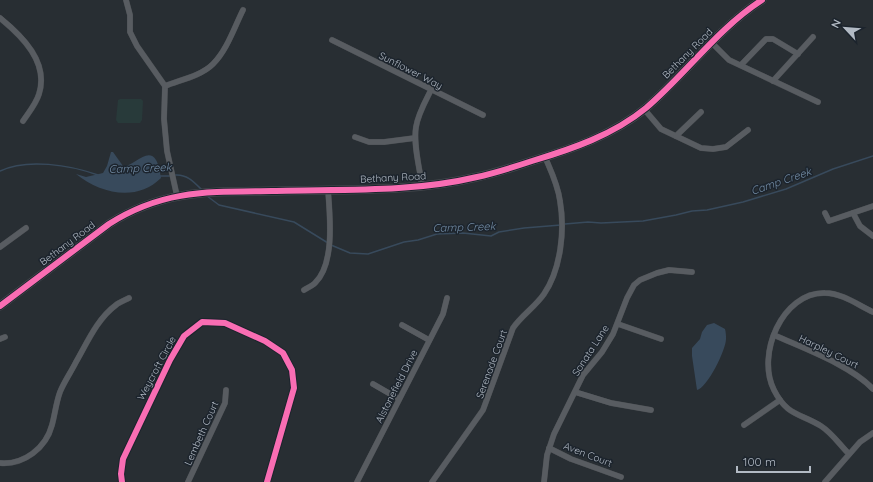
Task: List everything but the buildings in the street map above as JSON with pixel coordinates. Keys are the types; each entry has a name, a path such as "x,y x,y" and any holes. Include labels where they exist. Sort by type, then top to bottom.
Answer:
{"street":[{"path":"126,0 130,16 130,32 137,46 165,86 165,127 167,151 177,196"},
{"name":"Bethany Road","path":"0,306 109,224 126,213 142,206 177,196 193,193 384,189 422,186 475,178 589,142 621,125 644,110 711,42 747,10 762,0"},
{"path":"165,86 197,75 212,65 225,47 244,10"},
{"path":"0,18 26,43 35,57 42,77 38,95 32,108 23,121"},
{"path":"773,81 813,38"},
{"path":"741,65 766,40 773,39 798,54"},
{"name":"Sunflower Way","path":"332,40 483,115"},
{"path":"711,42 729,60 818,102"},
{"path":"422,186 415,138 416,127 419,114 431,90"},
{"path":"644,110 661,129 701,148 713,149 726,147 748,130"},
{"path":"676,136 701,112"},
{"path":"355,137 369,142 384,142 415,138"},
{"name":"Serenade Court","path":"432,482 483,410 514,328 522,316 539,300 548,288 554,275 562,238 562,216 555,180 545,157"},
{"path":"304,290 315,283 324,269 329,251 328,190"},
{"path":"825,213 829,221 873,206"},
{"path":"853,213 860,226 873,236"},
{"path":"0,247 26,228"},
{"name":"Sonata Lane","path":"544,482 549,448 554,434 583,375 602,352 618,324 634,285 648,276 669,270 692,272"},
{"path":"849,454 821,426 796,415 780,400 771,383 768,369 768,354 781,320 789,309 810,294 832,294 873,312"},
{"path":"0,463 6,464 20,461 31,456 43,444 52,426 60,391 91,336 109,311 116,304 129,298"},
{"name":"Alstonefield Drive","path":"357,482 443,314 447,298"},
{"name":"Weycroft Circle","path":"122,482 121,474 123,460 170,360 184,336 202,322 225,323 265,341 283,353 292,370 294,388 267,482"},
{"path":"618,324 661,339"},
{"path":"402,325 429,340"},
{"name":"Harpley Court","path":"774,335 847,369 859,376 873,389"},
{"path":"373,384 399,399"},
{"name":"Lembeth Court","path":"188,482 225,403 226,390"},
{"path":"575,392 611,403 651,410"},
{"path":"744,425 780,400"},
{"path":"825,482 860,442 873,433"},
{"name":"Aven Court","path":"549,448 571,459 621,477"}],"shaded area":[{"path":"141,99 143,101 142,120 140,123 118,123 116,120 118,100"}],"water":[{"path":"111,152 113,152 123,166 131,164 145,156 153,156 158,164 161,178 151,186 130,193 108,190 96,186 76,174 86,177 103,173 107,166"},
{"path":"714,323 725,329 725,344 711,376 701,388 697,390 692,348 700,339 702,332 707,325"}],"waterway":[{"name":"Camp Creek","path":"565,224 643,221 692,211 707,210 743,202 786,189 833,169 873,156"},
{"name":"Camp Creek","path":"0,171 23,165 49,164 75,168 98,175"},
{"name":"Camp Creek","path":"175,175 187,177 202,190"},
{"name":"Camp Creek","path":"159,176 171,176"},
{"name":"Camp Creek","path":"207,196 219,205 294,222 328,243"},
{"name":"Camp Creek","path":"331,245 350,253 368,254 404,242 418,240 437,234 463,233 491,236 499,232 524,228 561,225"}],"cycle path":[{"path":"0,306 109,224 149,204 168,198 228,192 375,189 426,186 491,174 592,140 620,126 646,108 661,95 731,24 762,0"},
{"path":"122,482 121,474 123,459 170,360 184,336 202,322 225,323 265,341 283,353 292,370 294,388 267,482"}]}
